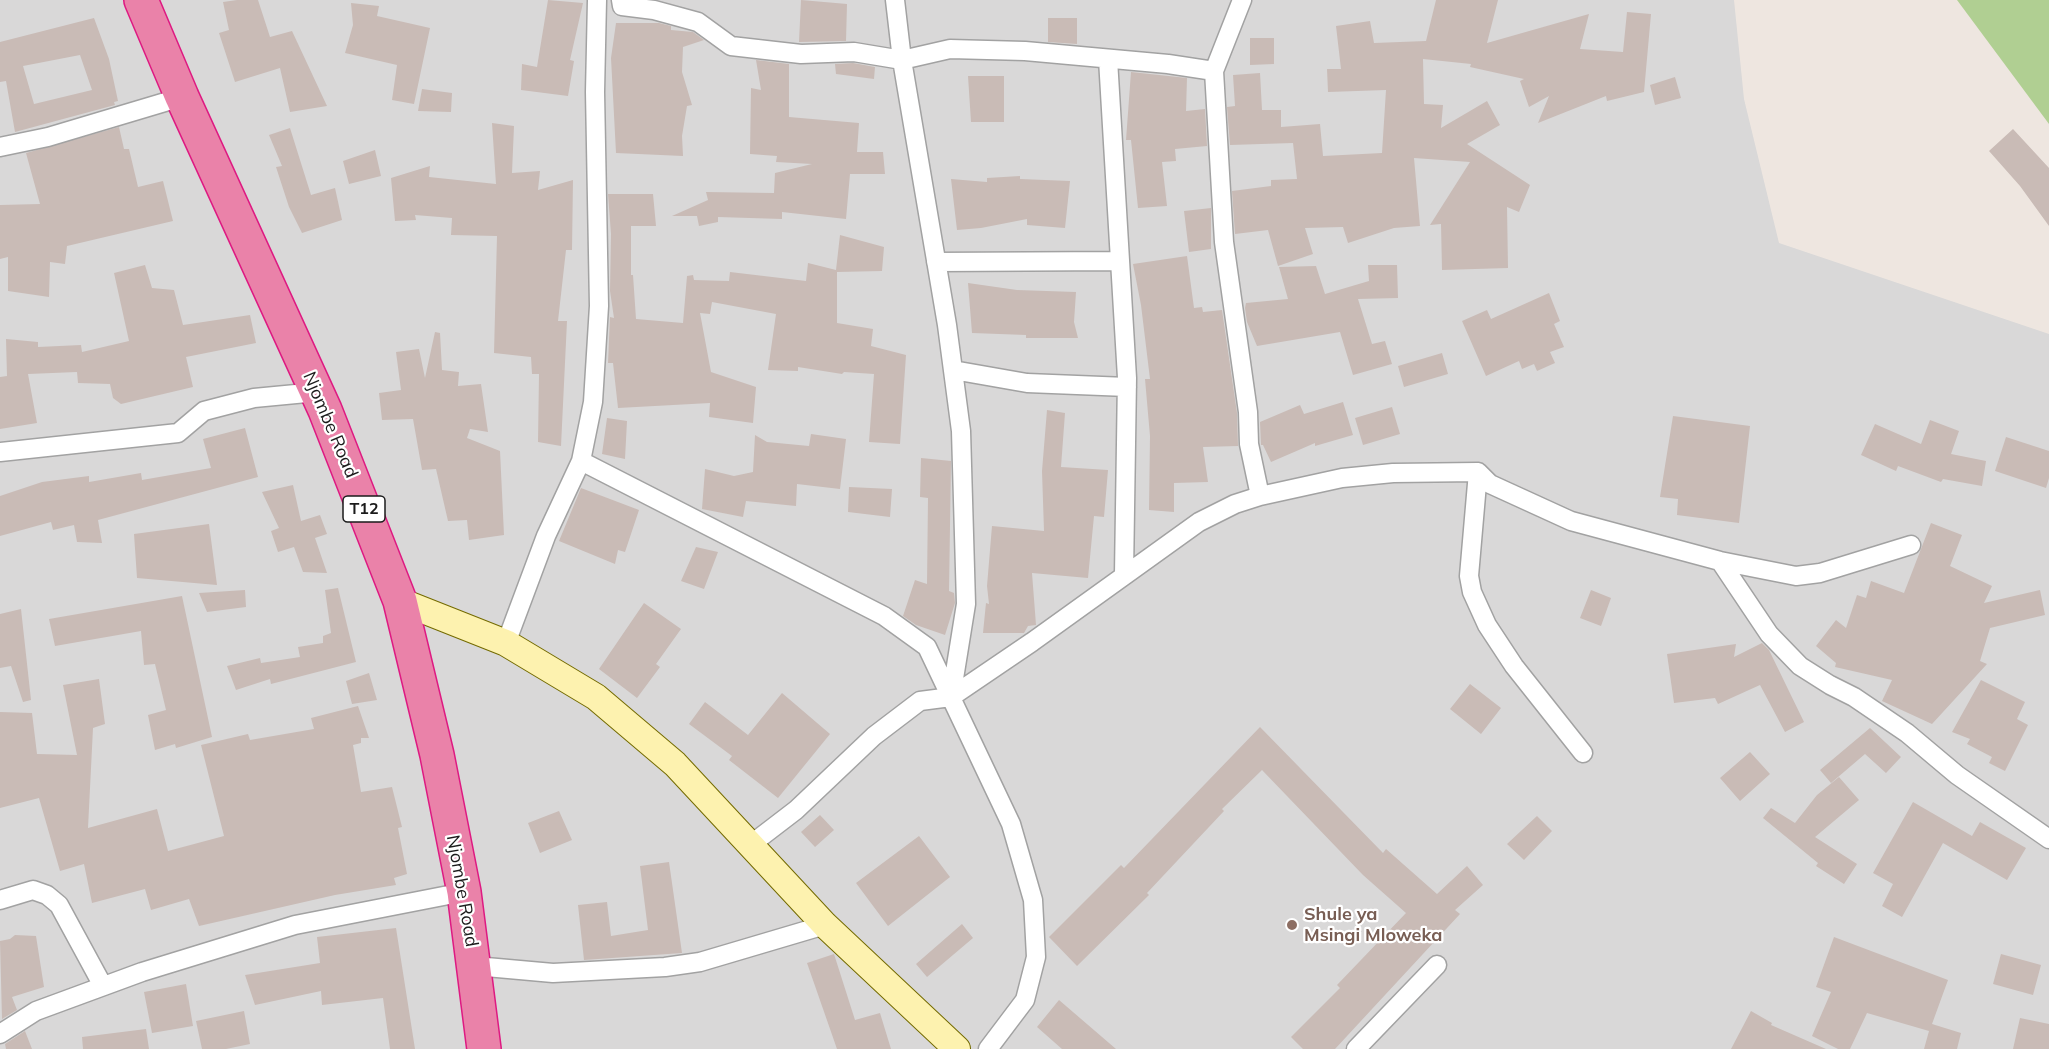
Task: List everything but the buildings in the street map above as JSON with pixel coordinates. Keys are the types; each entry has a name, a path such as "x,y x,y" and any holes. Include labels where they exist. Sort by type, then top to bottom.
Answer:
{"highway":[{"name":"Njombe Road","path":"141,0 182,98 317,392 400,601 437,755 464,892 475,966 483,1049"}],"main road":[{"path":"400,601 506,643 596,698 620,717 675,764 825,925 957,1049"}],"street":[{"path":"506,643 546,536 581,461 593,402 599,306 595,92 597,0"},
{"path":"621,0 622,6 654,10 698,22 731,46 801,54 854,52 902,60 950,49 1025,51 1214,71"},
{"path":"895,0 902,60 953,370 964,481 966,604 951,697"},
{"path":"1242,0 1214,71 1224,242 1248,412 1249,444 1260,496"},
{"path":"1108,58 1127,387 1124,574"},
{"path":"0,147 48,137 182,98"},
{"path":"936,262 1120,261"},
{"path":"953,370 1027,383 1127,387"},
{"path":"0,452 178,434 204,411 254,398 317,392"},
{"path":"581,461 884,616 927,647 1011,824 1033,900 1036,957 1025,1000 988,1049"},
{"path":"1478,472 1469,576 1472,592 1487,625 1514,666 1583,753"},
{"path":"749,846 796,810 874,736 920,701 951,697 1199,522 1235,504 1260,496 1342,478 1393,473 1478,472 1490,484 1571,521 1720,561 1796,576 1820,573 1911,545"},
{"path":"1720,561 1769,634 1800,666 1854,697 1908,733 1957,775 2049,839"},
{"path":"0,900 33,890 47,895 59,905 104,986"},
{"path":"0,1034 36,1011 104,986 294,925 464,892"},
{"path":"475,966 553,973 665,967 700,962 825,925"},
{"path":"1356,1049 1437,965"}],"shaded area":[{"path":"0,0 1734,0 1744,99 1779,243 2049,334 2049,1049 0,1049"}],"green space":[{"path":"1957,0 2049,0 2049,124"}],"place":[{"name":"Shule ya Msingi Mloweka","path":"1292,925"}]}
